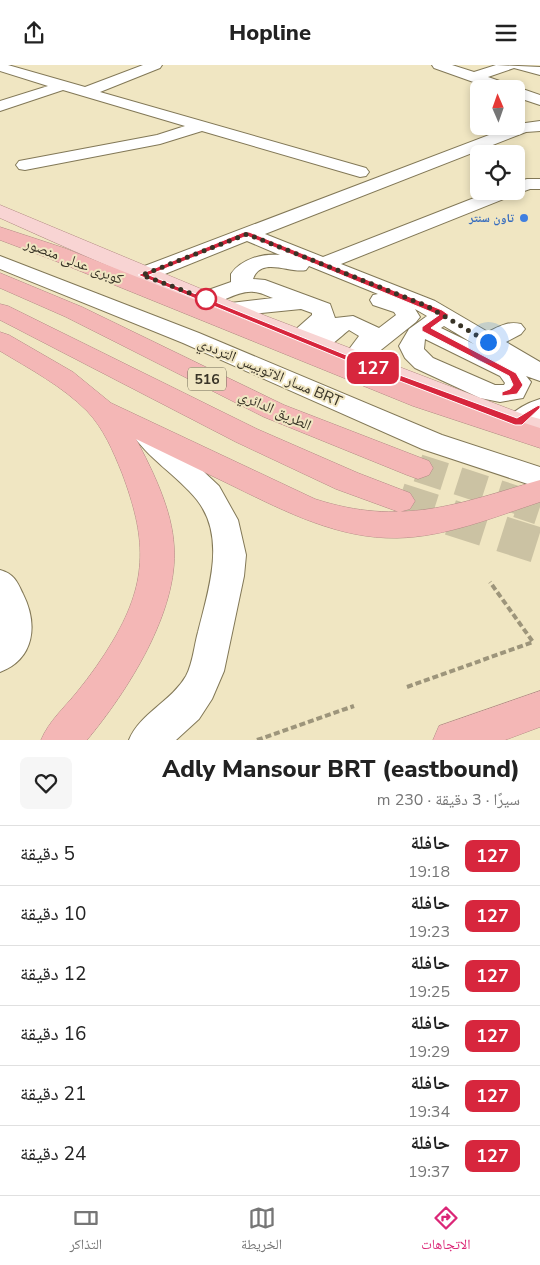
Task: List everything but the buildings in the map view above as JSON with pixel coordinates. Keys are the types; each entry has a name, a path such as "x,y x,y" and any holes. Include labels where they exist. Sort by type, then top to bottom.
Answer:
{"highway":[{"name":"كوبرى عدلى منصور","path":"0,233 56,253 423,400 540,438"},
{"name":"الطريق الدائري","path":"0,280 74,312 266,407 418,468"},
{"name":"516","path":"0,311 244,436 330,474 399,501"},
{"path":"0,340 82,391 98,405 145,433 323,515 365,525 410,527 431,524 540,491"},
{"path":"61,740 91,704 126,652 143,616 156,573 158,549 154,523 147,499 120,435 98,405"},
{"path":"453,740 540,709"}],"main road":[{"path":"0,211 142,275 306,341 529,425"}],"lane":[{"path":"84,93 155,65"},
{"path":"439,65 482,80"},
{"path":"474,77 510,65"},
{"path":"517,65 540,71"},
{"path":"0,67 198,127 360,172"},
{"path":"0,91 41,80"},
{"path":"0,106 61,86"},
{"path":"525,94 540,100"},
{"path":"142,275 524,127 540,126"},
{"path":"25,165 160,139 198,127"},
{"path":"525,185 540,184"},
{"path":"323,264 486,200"},
{"path":"247,234 421,303 435,322 488,342 540,373"},
{"path":"242,286 240,276 243,272 269,259 280,259 406,311 408,317 355,359"},
{"name":"مسار الاتوبيس الترددي BRT","path":"0,262 191,338 432,442 540,478"},
{"path":"205,299 242,286 262,286 306,302 322,309 325,314 306,341"},
{"path":"230,309 306,302"},
{"path":"306,341 340,324 353,323 373,334 355,359"},
{"path":"488,342 513,329"},
{"path":"540,383 540,394"},
{"path":"529,425 540,408"},
{"path":"145,433 209,494 224,520 230,555 228,576 202,679 186,707 148,740"},
{"path":"0,583 8,593 15,612 16,632 8,649 0,656"}],"path":[{"path":"490,581 534,642"},
{"path":"407,687 540,641"},
{"path":"257,740 354,706"}],"tunnel":[{"path":"418,468 523,502"},
{"path":"519,500 540,507"},
{"path":"401,502 399,501 540,546"}],"bus line":[{"name":"127","path":"505,394 514,392 518,385 516,378 509,371 425,329 444,315 414,300 247,234 142,275 205,299 353,361 518,423 540,408"}],"place":[{"name":"تاون سنتر","path":"524,218"}],"route":[{"path":"206,299 142,275 247,234 414,300 439,312 488,342"}]}
